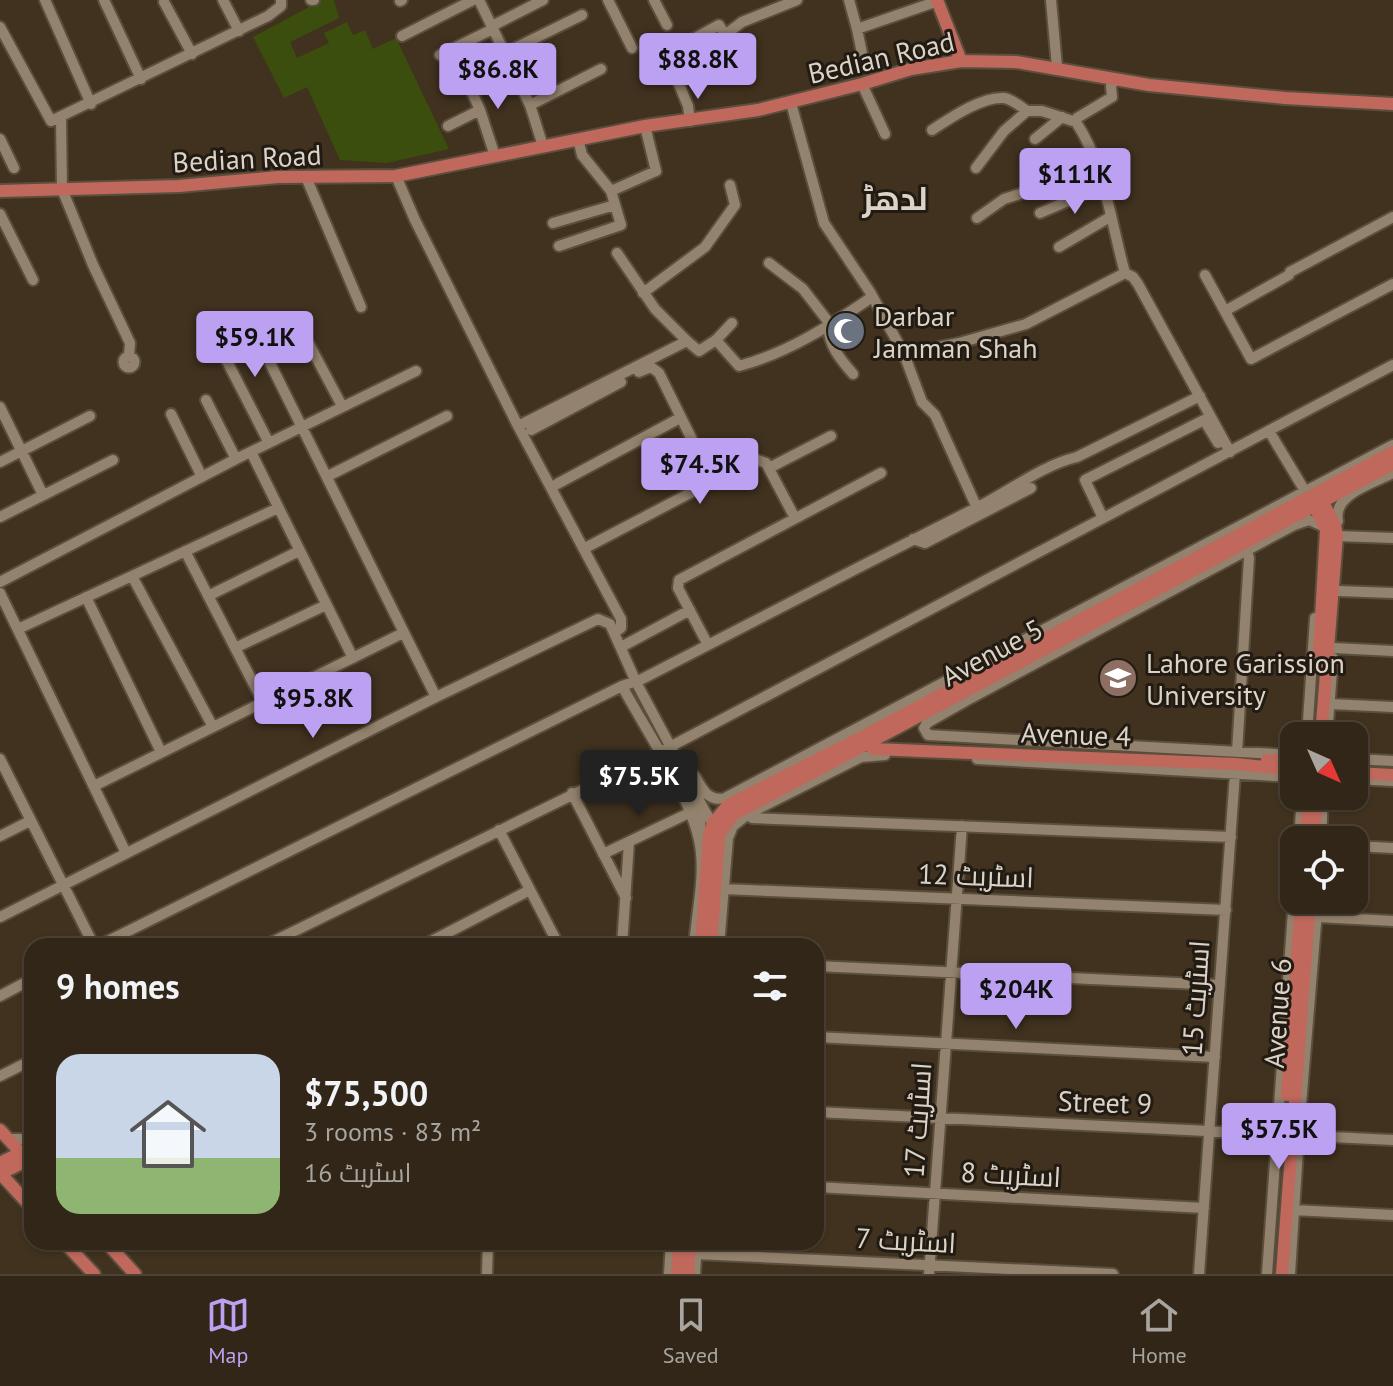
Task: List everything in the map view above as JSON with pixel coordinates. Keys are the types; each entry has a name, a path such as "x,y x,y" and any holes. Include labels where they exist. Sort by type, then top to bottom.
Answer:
{"main road":[{"path":"938,0 961,61"},
{"name":"Bedian Road","path":"0,191 179,186 278,177 396,176 645,126 791,103 911,69 961,61 1016,62 1057,67 1114,80 1285,98 1393,104"},
{"name":"Avenue 5","path":"870,738 1393,452"},
{"name":"Avenue 5","path":"716,828 728,805 797,775 1292,522 1313,498 1351,491 1393,464"},
{"path":"1313,498 1334,531 1322,722"},
{"path":"1311,722 1324,569 1334,531"},
{"name":"Avenue 4","path":"870,738 1280,766"},
{"path":"1368,765 1393,764"},
{"path":"1368,774 1393,775"},
{"name":"Avenue 5","path":"716,828 797,775"},
{"path":"702,938 708,851 716,828"},
{"path":"711,938 716,828"},
{"name":"Avenue 6","path":"1282,1274 1300,914"},
{"name":"Avenue 6","path":"1274,1274 1309,914"},
{"path":"4,1135 24,1155"},
{"path":"0,1163 24,1159"},
{"path":"24,1160 0,1174 10,1188 24,1163"},
{"path":"72,1250 94,1274"},
{"path":"113,1250 135,1274"},
{"path":"677,1274 678,1250"},
{"path":"688,1274 693,1250"}],"street":[{"path":"45,0 91,104"},
{"path":"104,0 141,79"},
{"path":"223,0 239,31"},
{"path":"0,27 51,121 61,119 239,31 276,11 281,6 281,0"},
{"path":"402,36 476,0 530,105 543,146"},
{"path":"440,55 543,0"},
{"path":"608,0 632,48"},
{"path":"654,0 667,25"},
{"path":"670,52 719,25 725,35 742,22 797,0"},
{"path":"849,0 864,63"},
{"path":"857,29 938,0"},
{"path":"1051,0 1057,67"},
{"path":"164,2 192,54"},
{"path":"505,53 582,15"},
{"path":"530,105 601,69"},
{"path":"519,83 536,74"},
{"path":"466,79 495,156"},
{"path":"1076,122 1077,118 1112,97 1114,80"},
{"path":"679,84 690,121"},
{"path":"862,84 885,134"},
{"path":"932,130 955,115 990,100 1005,98 1027,111 1042,111 1076,122 1089,141 1098,167 1125,273 1138,284 1200,396 1227,453"},
{"path":"791,103 824,223 904,354 922,402 935,415 977,508"},
{"path":"448,126 480,110"},
{"path":"976,168 1004,131 1027,111"},
{"path":"1035,139 1062,117"},
{"path":"61,119 62,189 130,343 129,356"},
{"path":"611,191 656,171 645,126"},
{"path":"0,139 18,167 0,170"},
{"path":"559,246 621,225 611,191 582,155 578,139"},
{"path":"977,218 1004,199 1029,191 1050,178 1098,167"},
{"path":"396,176 518,426 621,619 621,628 614,633"},
{"path":"306,177 361,307"},
{"path":"643,293 705,247 735,205 730,185"},
{"path":"1040,213 1103,186"},
{"path":"553,223 615,205"},
{"path":"0,214 33,280"},
{"path":"1059,247 1110,217"},
{"path":"1225,311 1393,217"},
{"path":"617,253 655,309 699,351 716,340 732,323"},
{"path":"769,263 803,289 830,325 829,334 838,357 853,374"},
{"path":"904,354 959,343 1026,324 1125,273"},
{"path":"1205,275 1251,359 1393,284"},
{"path":"716,340 739,366 777,353 830,325 872,297"},
{"path":"211,330 269,443"},
{"path":"518,426 687,341"},
{"path":"309,344 342,406"},
{"path":"270,363 436,697"},
{"path":"280,938 667,748 1393,365"},
{"path":"531,430 651,367 659,373 712,480"},
{"path":"0,582 236,459 416,371"},
{"path":"112,938 708,645 977,508 1057,462 1077,457 1200,396"},
{"path":"206,400 236,459"},
{"path":"0,407 43,495"},
{"path":"171,414 202,477"},
{"path":"0,462 90,416"},
{"path":"328,476 447,416"},
{"path":"557,484 680,418"},
{"path":"1103,518 1085,480 1204,420 1227,453"},
{"path":"1269,431 1313,498"},
{"path":"769,468 831,436"},
{"path":"667,748 707,795 715,799 725,798 1313,498 1393,445"},
{"path":"251,452 353,658"},
{"path":"589,546 755,459 763,461 769,468 795,518"},
{"path":"2,512 113,460"},
{"path":"708,645 678,588 679,580 881,473"},
{"path":"1328,722 1338,591 1334,531 1338,506 1351,491 1391,477"},
{"path":"913,539 925,543 1031,488"},
{"path":"18,629 278,508"},
{"path":"1280,764 1237,752 928,735 924,728 927,723 971,698 1247,551 1292,522 1309,520 1334,531 1393,538"},
{"path":"185,551 263,702"},
{"path":"208,596 299,551"},
{"path":"1237,752 1247,551"},
{"path":"132,576 213,727"},
{"path":"1338,591 1393,593"},
{"path":"0,593 126,853"},
{"path":"86,597 161,752"},
{"path":"235,648 326,605"},
{"path":"621,647 690,610"},
{"path":"0,917 594,620 606,620 614,633 632,683 716,828"},
{"path":"94,786 403,633"},
{"path":"1334,648 1393,651"},
{"path":"632,683 667,748 708,851"},
{"path":"1330,704 1393,707"},
{"path":"720,938 728,838 733,826 748,814 870,755 1235,773 1280,768"},
{"path":"0,759 92,938"},
{"path":"1368,761 1393,764"},
{"name":"اسٹریٹ 15","path":"1199,1274 1235,773"},
{"path":"1368,780 1393,781"},
{"path":"572,793 626,898"},
{"path":"699,799 713,805 728,805"},
{"path":"695,814 716,828"},
{"path":"603,854 695,814"},
{"path":"695,814 701,860 695,938"},
{"path":"748,814 752,818 1231,837"},
{"path":"0,836 30,821"},
{"name":"اسٹریٹ 17","path":"929,1269 962,826"},
{"path":"499,830 555,938"},
{"path":"623,938 629,842"},
{"path":"1368,847 1393,848"},
{"name":"اسٹریٹ 12","path":"723,889 1226,910"},
{"path":"437,938 530,890"},
{"path":"1290,1274 1293,1210 1288,1134 1294,914"},
{"path":"1317,914 1300,1117 1306,1125 1336,1137"},
{"path":"1317,917 1393,921"},
{"path":"824,966 1220,985"},
{"path":"0,996 24,983"},
{"path":"824,1037 1215,1057"},
{"path":"0,1076 24,1064"},
{"name":"Street 9","path":"824,1112 1393,1140"},
{"path":"1267,1274 1288,1134"},
{"path":"4,1135 24,1138"},
{"name":"اسٹریٹ 8","path":"824,1187 1204,1208"},
{"path":"1293,1210 1393,1215"},
{"path":"487,1274 488,1250"},
{"path":"669,1274 670,1250"},
{"path":"694,1250 695,1274"},
{"name":"اسٹریٹ 7","path":"735,1250 929,1269 1113,1274"}],"green space":[{"path":"322,0 334,0 339,18 290,42 297,58 329,43 324,33 347,22 353,35 365,30 373,49 396,38 449,149 387,163 340,160 307,87 284,98 253,37"}],"place":[{"name":"Darbar Jamman Shah","path":"846,331"},
{"name":"Lahore Garission University","path":"1118,678"}],"district":[{"name":"لدھڑ","path":"895,198"}]}
